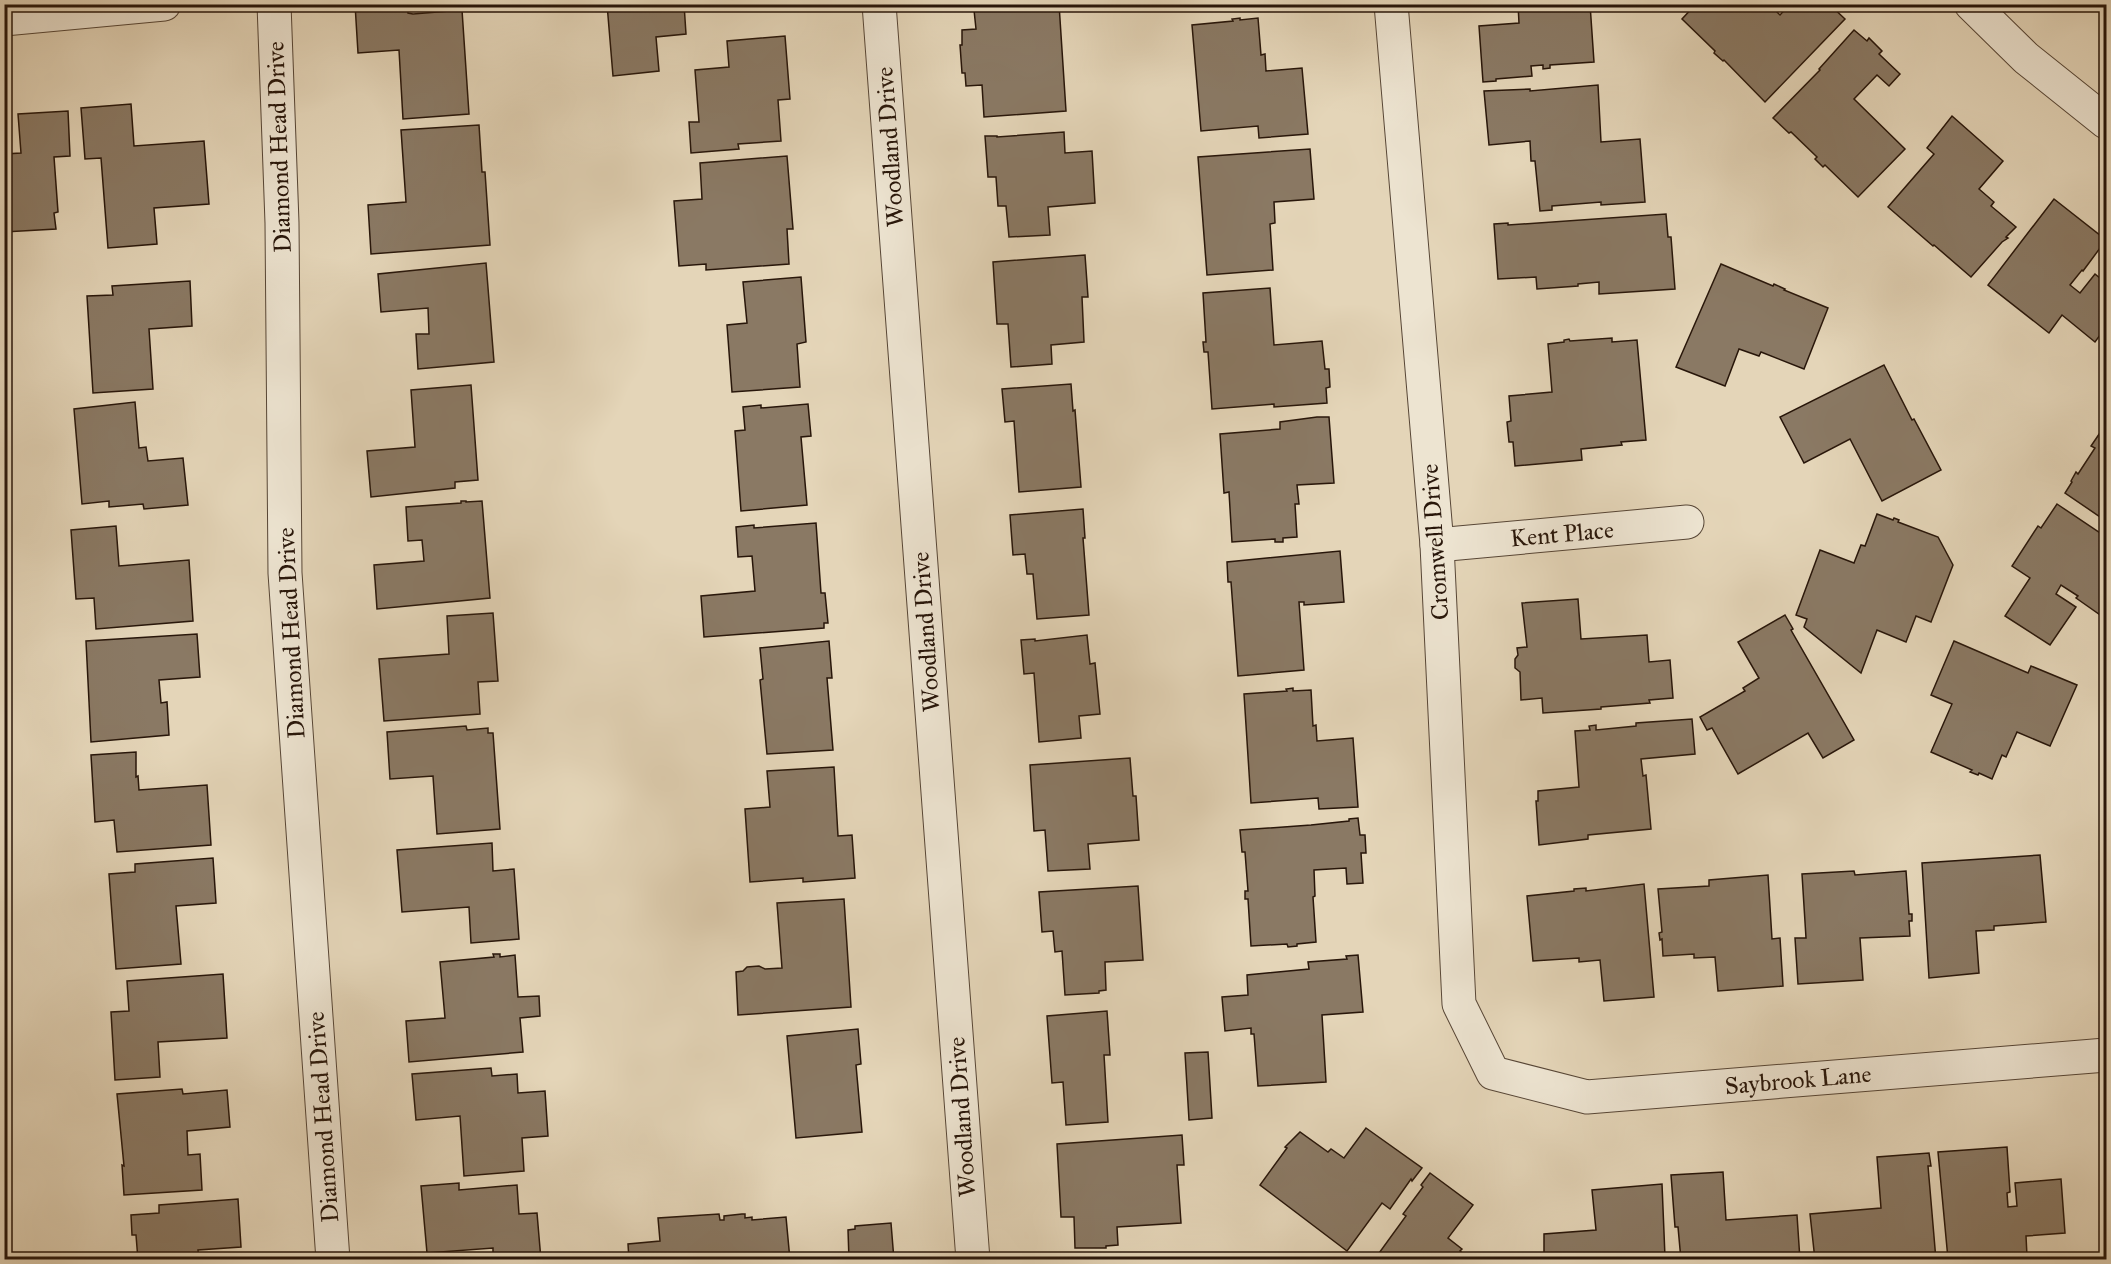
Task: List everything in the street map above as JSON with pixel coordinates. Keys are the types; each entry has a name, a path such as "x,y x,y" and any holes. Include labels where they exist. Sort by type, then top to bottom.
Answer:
{"street":[{"path":"4,19 164,4"},
{"name":"Diamond Head Drive","path":"274,4 282,223 285,573 333,1260"},
{"name":"Woodland Drive","path":"879,4 973,1260"},
{"name":"Cromwell Drive","path":"1391,4 1437,545 1459,1004 1492,1073"},
{"path":"1971,4 2026,58 2106,122"},
{"name":"Kent Place","path":"1437,545 1687,522"},
{"name":"Saybrook Lane","path":"1492,1073 1587,1098 2106,1055"}],"building":[{"path":"355,4 407,4 408,13 413,14 462,10 469,114 403,119 399,50 358,53"},
{"path":"607,4 684,4 686,34 656,37 659,71 613,76"},
{"path":"1059,4 1066,111 984,117 982,85 966,86 965,73 962,73 960,45 962,45 962,30 976,29 974,10"},
{"path":"1181,4 1247,4 1247,5 1181,8"},
{"path":"1518,4 1590,4 1594,62 1550,65 1550,68 1543,69 1543,65 1531,66 1532,76 1483,82 1479,26 1519,23"},
{"path":"1696,4 1769,4 1780,15 1790,4 1829,4 1845,19 1765,102 1682,19"},
{"path":"1240,18 1240,20 1258,18 1261,55 1265,54 1266,71 1302,68 1308,134 1259,138 1258,126 1201,131 1192,25 1233,21 1232,19"},
{"path":"1854,30 1867,41 1869,38 1882,51 1879,54 1900,74 1889,86 1877,75 1854,99 1905,149 1858,197 1825,165 1823,167 1815,159 1817,157 1791,132 1789,133 1773,118 1820,70"},
{"path":"785,36 790,99 778,100 781,141 738,144 739,149 691,153 689,122 699,122 695,70 729,67 727,41"},
{"path":"1598,85 1601,142 1640,139 1645,202 1601,205 1601,202 1552,206 1552,210 1540,211 1535,161 1531,161 1530,141 1489,145 1484,91 1530,89 1530,91"},
{"path":"131,104 134,146 204,141 209,204 154,208 157,244 108,248 101,158 85,159 81,108"},
{"path":"68,111 70,156 54,157 58,212 54,213 56,229 4,232 4,154 21,153 18,114"},
{"path":"1952,116 2003,161 1979,189 1994,202 1991,206 2016,227 1971,277 1888,207 1934,154 1927,148"},
{"path":"479,125 490,245 371,254 368,205 406,202 401,130"},
{"path":"1064,132 1065,153 1092,151 1095,203 1048,207 1050,235 1009,237 1006,206 998,206 996,177 988,177 985,136"},
{"path":"1310,149 1314,199 1274,202 1275,223 1270,224 1273,270 1207,275 1198,157"},
{"path":"787,156 793,229 787,229 789,264 706,270 706,264 679,266 674,201 702,199 700,163"},
{"path":"2054,199 2106,240 2070,285 2080,293 2095,274 2106,283 2106,327 2095,342 2062,315 2049,333 1988,285"},
{"path":"1666,214 1668,237 1671,237 1675,289 1599,294 1599,282 1537,289 1536,277 1498,279 1494,224 1508,223 1508,225"},
{"path":"1085,255 1088,297 1082,297 1084,342 1051,345 1052,364 1011,367 1008,324 997,324 993,262"},
{"path":"486,263 494,362 418,369 416,334 429,334 428,308 381,312 378,274"},
{"path":"1721,264 1828,308 1804,369 1761,352 1759,356 1739,349 1725,386 1676,367"},
{"path":"801,277 806,342 797,344 800,387 732,392 727,325 747,323 743,282"},
{"path":"190,281 192,326 149,329 153,389 93,393 87,296 113,295 112,286"},
{"path":"1270,288 1274,345 1322,341 1325,369 1329,369 1330,387 1326,388 1327,403 1212,409 1208,352 1204,352 1203,342 1206,342 1203,293"},
{"path":"1612,338 1612,342 1637,340 1646,440 1581,449 1582,460 1515,466 1513,442 1509,442 1507,422 1511,421 1509,396 1552,392 1548,344 1569,339 1570,341"},
{"path":"1884,365 1941,470 1882,501 1850,439 1804,463 1780,417"},
{"path":"1071,384 1081,487 1019,492 1014,421 1005,422 1002,389"},
{"path":"471,385 478,480 455,482 455,488 371,497 367,451 415,447 411,390"},
{"path":"135,402 139,448 146,447 148,461 183,458 188,505 144,509 143,504 109,507 109,501 82,504 74,409"},
{"path":"808,404 811,436 801,437 807,505 741,511 735,431 745,430 743,407 761,405 761,408"},
{"path":"1329,417 1334,483 1297,485 1299,504 1295,504 1297,537 1283,538 1283,542 1275,542 1275,539 1232,542 1229,492 1224,493 1220,434 1280,429 1280,422"},
{"path":"2106,424 2106,521 2065,493 2076,472 2078,474 2095,448 2091,446"},
{"path":"461,501 482,501 490,598 377,609 374,565 424,561 422,540 408,541 406,507 461,503"},
{"path":"2057,504 2106,537 2106,619 2061,585 2056,594 2076,607 2050,645 2005,616 2030,578 2012,566 2038,526 2041,528"},
{"path":"1083,509 1089,615 1037,619 1033,574 1027,574 1025,554 1013,555 1010,515"},
{"path":"1877,514 1893,520 1894,518 1899,520 1898,522 1938,537 1953,565 1931,622 1916,616 1906,642 1877,630 1861,673 1804,627 1807,619 1796,615 1820,550 1854,563 1861,545 1865,546"},
{"path":"816,523 821,593 825,593 828,623 824,623 824,628 704,637 701,596 755,591 752,556 738,557 736,527 754,525 754,528"},
{"path":"116,526 119,566 189,560 193,621 96,629 94,598 76,599 71,530"},
{"path":"1340,551 1344,602 1304,605 1304,602 1299,602 1304,670 1238,676 1231,582 1228,582 1227,562"},
{"path":"1578,599 1581,639 1647,635 1649,662 1670,660 1673,698 1649,700 1650,703 1601,707 1601,709 1543,713 1542,698 1521,700 1520,672 1515,668 1515,659 1518,655 1517,648 1527,647 1522,603"},
{"path":"493,613 498,681 478,682 480,714 384,721 379,659 449,654 447,616"},
{"path":"1785,615 1793,629 1791,630 1854,740 1823,758 1808,733 1738,774 1712,728 1707,730 1700,717 1745,691 1743,688 1759,678 1738,642"},
{"path":"197,634 200,677 159,680 161,703 167,702 169,735 91,742 86,641"},
{"path":"1087,635 1090,664 1095,663 1100,714 1079,716 1081,738 1039,742 1034,673 1024,674 1021,640 1035,639 1035,641"},
{"path":"829,641 832,678 827,678 833,750 767,754 760,680 763,679 760,648"},
{"path":"1954,641 2028,673 2031,666 2077,685 2050,746 2017,732 2006,757 2002,755 1992,779 1970,772 1972,770 1931,752 1952,704 1931,695"},
{"path":"1293,688 1293,691 1311,690 1313,726 1316,725 1317,741 1353,738 1358,807 1319,809 1318,798 1251,803 1244,694 1287,691 1286,689"},
{"path":"1692,719 1695,754 1641,759 1643,776 1646,775 1651,829 1588,835 1588,839 1539,845 1536,801 1538,801 1538,791 1579,787 1575,731 1590,730 1589,726 1596,725 1596,730 1636,726 1636,723"},
{"path":"466,726 467,730 488,728 488,733 493,733 500,829 437,834 433,776 390,779 387,732"},
{"path":"136,752 136,777 138,776 139,790 207,785 211,845 117,852 114,820 95,822 91,755"},
{"path":"1130,758 1133,796 1136,796 1139,840 1088,844 1090,869 1048,871 1045,830 1034,831 1030,765"},
{"path":"834,767 838,836 852,835 855,878 803,882 803,878 750,882 745,809 770,807 767,771"},
{"path":"1358,818 1360,835 1365,835 1366,853 1361,853 1363,883 1347,884 1346,868 1314,870 1316,942 1288,947 1287,944 1251,946 1248,899 1245,899 1245,891 1248,891 1245,852 1242,852 1240,830 1311,825"},
{"path":"492,843 493,871 514,869 519,939 471,943 469,907 402,912 397,850"},
{"path":"2040,855 2046,922 1994,926 1994,930 1976,931 1979,973 1929,978 1922,863"},
{"path":"213,858 216,903 176,906 181,964 116,969 109,874 135,872 135,864"},
{"path":"1854,871 1855,875 1906,871 1909,914 1912,914 1912,921 1909,921 1910,936 1860,938 1863,980 1798,984 1795,938 1806,938 1802,874"},
{"path":"1768,875 1772,939 1780,938 1783,986 1718,991 1715,957 1694,958 1694,954 1663,956 1662,939 1660,940 1659,933 1662,932 1658,889 1709,886 1709,880"},
{"path":"1644,884 1654,997 1604,1001 1600,960 1579,962 1579,958 1533,961 1527,896 1574,891 1574,889 1586,888 1586,891"},
{"path":"1138,886 1143,960 1105,962 1106,990 1099,991 1099,993 1065,995 1062,951 1055,952 1053,931 1042,932 1039,892"},
{"path":"844,899 851,1007 738,1015 736,972 743,971 747,967 782,968 777,903"},
{"path":"493,954 500,954 500,957 515,955 518,997 539,996 540,1016 520,1018 523,1052 409,1062 406,1021 445,1018 440,962 494,957"},
{"path":"1358,955 1363,1012 1322,1015 1326,1082 1258,1086 1254,1034 1251,1034 1251,1028 1225,1031 1222,997 1248,995 1247,975 1309,969 1308,962 1347,959 1346,956"},
{"path":"223,974 227,1038 158,1042 160,1077 115,1080 111,1012 129,1011 127,981"},
{"path":"1107,1011 1110,1055 1104,1055 1108,1122 1066,1125 1063,1082 1052,1083 1047,1016"},
{"path":"858,1029 861,1064 856,1065 862,1132 796,1138 787,1036"},
{"path":"1208,1052 1212,1118 1189,1120 1185,1053"},
{"path":"491,1068 492,1076 517,1074 518,1093 545,1091 548,1136 522,1138 524,1171 464,1176 460,1116 416,1120 412,1074"},
{"path":"182,1089 183,1094 227,1090 230,1127 187,1131 188,1155 200,1154 202,1190 124,1195 122,1165 124,1166 117,1094"},
{"path":"1366,1128 1422,1168 1412,1181 1411,1179 1390,1209 1382,1203 1347,1251 1260,1185 1287,1148 1285,1147 1300,1132 1328,1152 1331,1149 1344,1158"},
{"path":"1182,1135 1184,1165 1177,1165 1181,1223 1117,1227 1118,1245 1106,1246 1106,1248 1075,1248 1074,1217 1061,1217 1057,1144"},
{"path":"2007,1147 2010,1192 2007,1193 2008,1207 2017,1206 2015,1183 2061,1179 2065,1233 2026,1236 2027,1256 1987,1260 1975,1260 1974,1257 1948,1259 1938,1152"},
{"path":"1929,1153 1931,1166 1928,1166 1936,1260 1815,1260 1810,1214 1881,1208 1877,1157"},
{"path":"1723,1172 1726,1220 1797,1215 1800,1260 1681,1260 1678,1227 1675,1227 1671,1175"},
{"path":"1430,1173 1473,1205 1448,1238 1471,1260 1374,1260 1406,1216 1403,1214 1423,1187 1421,1185"},
{"path":"459,1183 459,1190 517,1185 519,1214 537,1213 541,1260 493,1260 493,1248 427,1253 421,1186"},
{"path":"1662,1184 1665,1257 1657,1258 1657,1260 1546,1260 1544,1257 1544,1234 1596,1230 1592,1190"},
{"path":"238,1199 241,1247 198,1250 199,1260 138,1260 136,1235 132,1235 131,1215 159,1213 159,1205"},
{"path":"719,1214 720,1220 724,1220 724,1216 742,1214 745,1214 745,1218 752,1217 752,1220 786,1217 790,1260 629,1260 628,1244 660,1241 658,1218"},
{"path":"891,1223 894,1260 849,1260 848,1230 855,1229 855,1226"}]}
